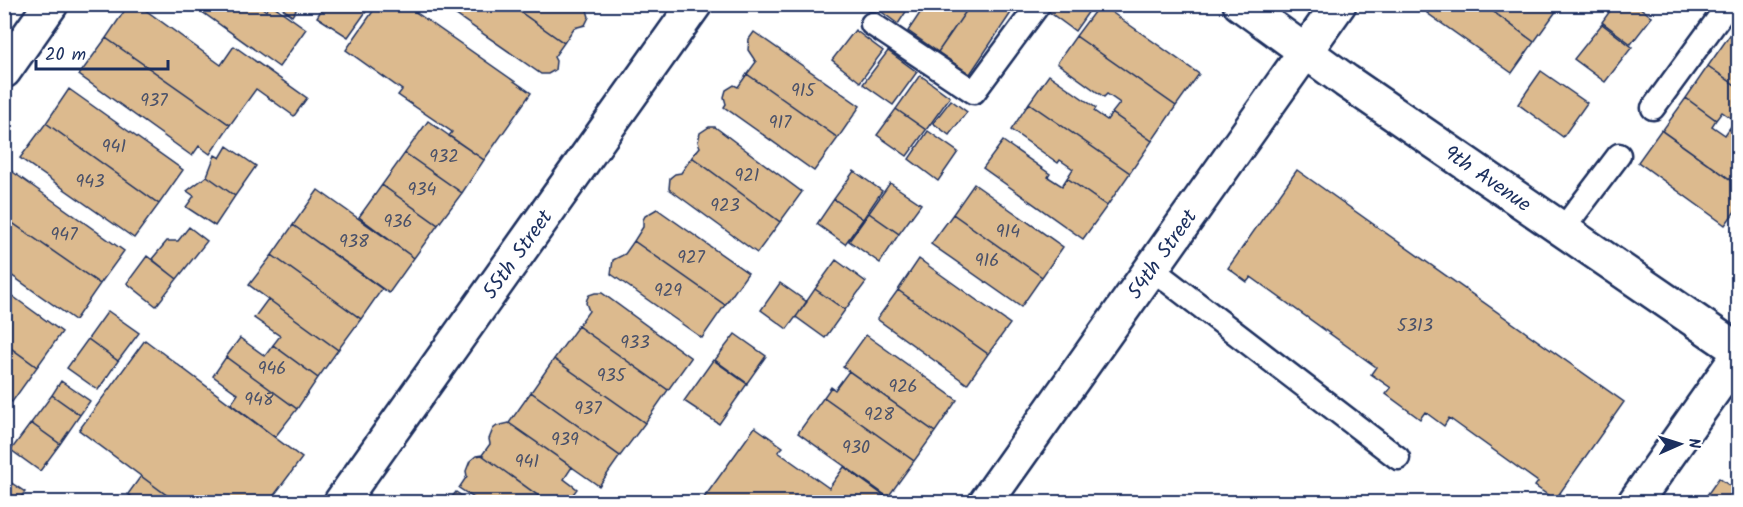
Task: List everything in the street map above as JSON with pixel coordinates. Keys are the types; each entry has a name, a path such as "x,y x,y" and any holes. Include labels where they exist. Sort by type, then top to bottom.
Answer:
{"street":[{"path":"4,71 51,4"},
{"name":"55th Street","path":"341,502 695,4"},
{"name":"9th Avenue","path":"1240,4 1738,350"},
{"name":"54th Street","path":"986,502 1339,4"},
{"path":"1635,502 1738,356"}],"lane":[{"path":"872,24 974,93 1040,4"},
{"path":"1653,108 1729,4"},
{"path":"1563,229 1619,155"},
{"path":"1152,268 1398,458"}],"building":[{"path":"129,4 137,4 221,65 234,46 307,98 294,116 256,89 230,125 106,38"},
{"path":"191,4 258,4 266,11 271,4 306,29 279,67"},
{"path":"277,4 300,4 292,16"},
{"path":"325,4 368,4 370,6 348,37 317,17"},
{"path":"378,4 404,4 531,93 484,160 449,136 452,132 398,95 402,90 346,50"},
{"path":"458,4 509,4 564,43 554,57 555,70 548,74 541,74 452,12"},
{"path":"509,4 579,4 587,10 589,17 585,25 574,28 564,43"},
{"path":"871,4 911,4 898,24"},
{"path":"926,4 971,4 938,52 908,31"},
{"path":"971,4 1017,4 970,74 938,52"},
{"path":"1048,4 1094,4 1075,31 1045,9"},
{"path":"1100,4 1199,74 1176,106 1076,36"},
{"path":"1433,4 1483,4 1534,42 1512,73 1427,13"},
{"path":"1483,4 1550,4 1557,10 1534,42"},
{"path":"1615,4 1635,4 1652,17 1631,44 1602,22"},
{"path":"1602,24 1632,47 1605,82 1574,59"},
{"path":"855,30 883,51 860,82 832,60"},
{"path":"754,32 860,106 838,138 747,74 756,62 748,50 749,39"},
{"path":"1732,32 1738,36 1738,87 1708,66"},
{"path":"1076,36 1176,106 1152,141 1112,113 1120,103 1107,94 1104,97 1057,63"},
{"path":"106,38 230,125 210,154 199,146 192,156 79,75"},
{"path":"888,51 917,72 893,105 863,84"},
{"path":"1708,66 1738,87 1738,136 1729,129 1735,121 1722,112 1716,120 1686,98"},
{"path":"1541,71 1587,103 1563,137 1518,104"},
{"path":"747,74 838,138 814,171 724,107 726,90 734,85 738,87"},
{"path":"920,75 950,97 926,130 896,109"},
{"path":"1049,75 1096,108 1094,111 1107,120 1112,113 1152,141 1130,173 1029,103"},
{"path":"69,89 183,170 159,204 46,123"},
{"path":"1686,98 1716,120 1712,126 1725,135 1729,129 1738,136 1738,185 1662,131"},
{"path":"951,100 967,112 949,135 933,123"},
{"path":"1029,103 1130,173 1107,206 1067,178 1073,169 1060,160 1058,163 1011,130"},
{"path":"896,109 926,130 907,156 877,135"},
{"path":"428,121 484,160 462,193 405,153"},
{"path":"46,123 159,204 134,238 20,158"},
{"path":"709,127 715,127 802,192 780,222 692,157 700,147 698,142 700,133"},
{"path":"1661,130 1738,185 1738,207 1725,225 1638,162"},
{"path":"928,131 958,152 938,181 909,159"},
{"path":"1003,141 1050,174 1048,177 1062,186 1067,178 1107,206 1083,239 983,168"},
{"path":"227,146 256,166 235,196 207,176 215,155 220,158"},
{"path":"405,153 462,193 438,225 382,185"},
{"path":"692,157 780,222 757,253 669,189 670,178 681,173"},
{"path":"10,170 124,251 100,284 4,217 4,178"},
{"path":"1297,170 1624,402 1555,500 1535,486 1538,482 1449,418 1444,426 1425,412 1420,419 1386,394 1391,388 1371,374 1376,367 1251,277 1247,282 1228,268"},
{"path":"854,171 882,191 863,219 834,199"},
{"path":"207,176 235,196 215,226 186,207 194,196 187,191"},
{"path":"890,183 921,204 899,234 869,213"},
{"path":"974,184 1063,247 1042,277 953,214"},
{"path":"382,185 438,225 414,258 359,217"},
{"path":"318,190 414,258 389,293 293,225"},
{"path":"834,199 863,219 845,244 817,224"},
{"path":"657,209 748,273 725,305 634,241 643,227 645,216"},
{"path":"869,213 899,234 880,263 849,241"},
{"path":"953,214 1042,277 1021,307 931,244"},
{"path":"4,217 100,284 75,320 4,270"},
{"path":"293,225 382,289 361,319 272,255"},
{"path":"189,227 207,241 177,279 152,259 167,241 178,241"},
{"path":"634,241 725,305 702,338 611,274 613,260 625,254"},
{"path":"272,255 361,319 338,350 249,285"},
{"path":"147,256 177,279 156,306 127,283"},
{"path":"919,259 1010,324 988,354 898,290"},
{"path":"836,260 866,282 845,310 815,289"},
{"path":"780,283 807,302 787,329 761,310"},
{"path":"815,289 845,310 825,338 796,317"},
{"path":"4,290 62,332 37,367 4,343"},
{"path":"898,290 988,354 967,384 877,319"},
{"path":"602,293 691,358 668,390 578,326 589,311 586,303 589,295"},
{"path":"268,299 338,350 318,378 273,345 280,336 254,318"},
{"path":"108,311 139,333 118,361 88,339"},
{"path":"578,326 668,390 645,423 554,359"},
{"path":"735,334 766,356 747,383 715,360"},
{"path":"866,335 957,400 935,432 843,367"},
{"path":"240,338 265,356 273,345 318,378 297,409 226,357"},
{"path":"88,339 118,361 98,390 67,368"},
{"path":"145,340 302,458 269,502 176,502 79,430"},
{"path":"4,343 37,367 12,402 4,396"},
{"path":"226,357 297,409 275,437 231,404 238,394 213,376"},
{"path":"554,359 645,423 620,456 531,392"},
{"path":"713,360 747,384 719,424 684,401"},
{"path":"849,371 935,432 914,461 824,397 831,387 835,390"},
{"path":"61,381 90,401 80,415 52,395"},
{"path":"531,392 620,456 599,486 509,423"},
{"path":"52,395 80,415 60,444 31,423"},
{"path":"824,397 914,461 888,497 798,433"},
{"path":"31,423 60,444 40,471 11,450"},
{"path":"509,423 572,467 564,479 577,489 567,502 548,500 547,502 482,455 490,444 489,439 493,429"},
{"path":"755,427 783,447 778,452 829,488 844,467 887,498 884,502 701,502"},
{"path":"482,455 547,502 480,502 459,488 467,476 466,471 470,461"},
{"path":"141,476 176,502 139,502 128,494"},
{"path":"4,478 25,492 17,502 4,502"},
{"path":"1719,478 1738,492 1738,502 1702,502"},
{"path":"456,492 471,502 448,502"}]}
